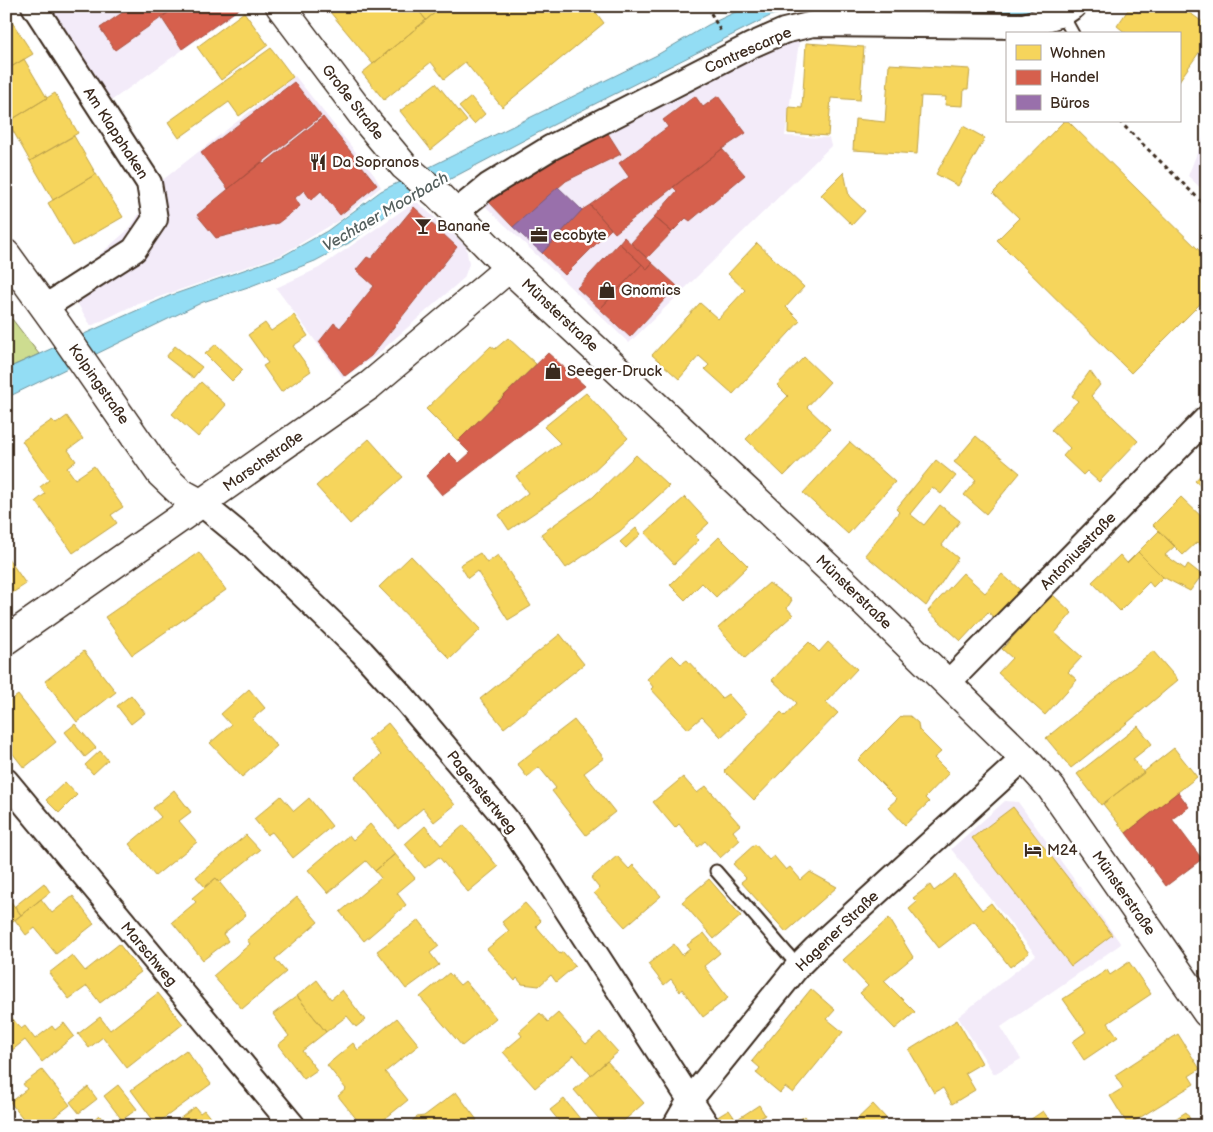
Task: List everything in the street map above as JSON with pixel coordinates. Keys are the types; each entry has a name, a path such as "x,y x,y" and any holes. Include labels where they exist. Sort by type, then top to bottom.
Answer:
{"street":[{"name":"Am Klapphaken","path":"34,6 148,183 155,219 134,250 52,316"},
{"name":"Große Straße","path":"280,6 369,124 404,166 446,203"},
{"name":"Contrescarpe","path":"446,203 488,186 550,148 752,45 784,31 813,24 1024,26 1070,18"},
{"name":"Münsterstraße","path":"446,203 509,268 834,572 1024,758 1051,788 1207,1012"},
{"name":"Kolpingstraße","path":"6,254 52,316 160,472 180,492 202,504"},
{"name":"Marschstraße","path":"6,640 370,385 509,268"},
{"name":"Antoniusstraße","path":"948,684 1207,418"},
{"name":"Pagenstertweg","path":"202,504 246,541 362,652 506,818 707,1126"},
{"name":"Hagener Straße","path":"675,1126 690,1100 798,966 1024,758"},
{"name":"Marschweg","path":"6,781 292,1126"}],"lane":[{"path":"716,871 798,966"}],"path":[{"path":"707,6 723,36"},
{"path":"1121,122 1207,207"}],"shaded area":[{"path":"46,6 243,6 243,7 108,103"},
{"path":"800,36 785,136 829,138 831,146 629,343 483,204 550,157"},
{"path":"295,76 374,175 381,187 341,219 281,255 130,307 91,326 64,281 74,277 130,228 160,182"},
{"path":"1207,128 1207,194 1188,176"},
{"path":"416,201 466,246 469,264 464,278 374,357 343,378 276,288 319,268"},
{"path":"1005,801 1018,802 1121,944 1001,1027 1021,1059 994,1074 958,1017 1036,955 951,849"}],"green space":[{"path":"12,319 39,354 6,369 6,321"}],"water":[{"name":"Vechtaer Moorbach","path":"748,6 1046,6 1042,9 1016,12 800,9 772,15 551,126 399,206 349,243 315,261 203,302 6,398 6,369 169,296 281,257 327,231 381,191 657,55 708,25"}],"building: Wohnen":[{"path":"325,6 415,6 426,20 373,64"},
{"path":"415,6 443,6 426,20"},
{"path":"443,6 591,6 604,23 502,107 465,62 444,79 431,62 384,100 362,73"},
{"path":"1144,6 1180,6 1207,25 1207,41 1180,80 1180,32 1124,32 1117,26 1130,7 1139,13"},
{"path":"244,12 268,45 221,80 197,47"},
{"path":"6,13 33,54 6,70"},
{"path":"806,43 864,47 860,100 831,98 828,136 788,133 789,107 802,108"},
{"path":"271,48 293,77 239,116 229,102 179,138 168,122"},
{"path":"24,59 47,98 6,123 6,70"},
{"path":"889,64 970,69 968,89 964,89 963,106 945,105 946,97 921,96 917,154 853,150 855,119 885,122"},
{"path":"436,83 467,121 431,150 400,111"},
{"path":"55,93 78,133 30,161 8,122"},
{"path":"471,97 485,114 474,124 459,107"},
{"path":"1063,122 1069,122 1207,258 1207,297 1131,373 997,240 1019,218 993,193"},
{"path":"963,126 985,138 958,186 936,174"},
{"path":"74,136 96,174 53,200 30,161"},
{"path":"844,172 849,196 865,211 852,225 821,195"},
{"path":"96,174 123,217 73,246 48,203"},
{"path":"757,243 804,287 786,307 800,321 733,394 705,369 709,365 699,356 679,379 652,355 700,303 718,319 745,290 728,274"},
{"path":"294,315 308,336 293,346 311,371 281,392 263,366 268,363 248,335 265,323 271,331"},
{"path":"508,338 536,364 458,441 426,409 491,346 495,349"},
{"path":"216,344 243,370 232,381 205,354"},
{"path":"175,346 202,367 193,378 166,357"},
{"path":"804,357 830,382 807,407 830,429 784,476 746,439 788,396 777,385"},
{"path":"1090,371 1100,385 1091,396 1138,441 1099,482 1087,471 1083,475 1063,456 1070,448 1051,430 1078,401 1072,396"},
{"path":"201,382 226,405 198,437 172,414"},
{"path":"586,393 628,438 586,478 509,530 499,515 528,493 516,476 560,443 544,427"},
{"path":"67,416 83,439 68,450 76,461 67,468 75,479 94,466 123,507 111,515 117,523 73,553 36,501 45,494 40,487 49,480 22,441 52,420 56,424"},
{"path":"976,436 1020,473 986,514 964,495 976,480 954,462"},
{"path":"369,439 403,477 350,524 316,486"},
{"path":"850,442 895,482 848,534 803,493"},
{"path":"636,455 669,486 620,531 566,568 541,534 593,497"},
{"path":"936,460 956,476 941,494 932,487 910,514 924,525 940,505 960,521 942,545 958,558 926,606 865,555 899,512 896,509"},
{"path":"1207,468 1207,492 1195,481"},
{"path":"685,497 709,523 695,536 699,540 674,564 645,533"},
{"path":"1181,497 1207,522 1207,543 1203,547 1197,542 1183,555 1153,525"},
{"path":"636,528 641,534 626,548 620,542"},
{"path":"1159,531 1175,546 1165,555 1185,569 1188,564 1202,575 1190,591 1163,577 1138,552"},
{"path":"719,537 748,566 716,597 702,583 685,600 670,585"},
{"path":"199,552 226,590 132,655 105,617"},
{"path":"1138,552 1163,577 1153,587 1149,582 1120,611 1092,582 1120,555 1127,563"},
{"path":"480,553 487,563 498,555 531,606 508,620 477,571 468,578 460,565"},
{"path":"6,555 26,584 6,597"},
{"path":"411,556 481,629 450,659 379,587"},
{"path":"963,573 985,593 1002,574 1026,595 1000,623 988,612 961,641 928,611"},
{"path":"769,583 792,600 787,608 793,615 745,658 718,628"},
{"path":"1052,594 1072,613 1055,633 1082,657 1068,672 1077,680 1045,715 998,673 1012,658 1002,649"},
{"path":"560,634 584,664 504,728 480,699"},
{"path":"809,642 819,652 828,642 857,669 826,702 838,713 754,800 724,771 781,712 785,716 797,703 772,680"},
{"path":"84,651 116,692 77,722 45,681"},
{"path":"1153,651 1178,680 1071,768 1046,738"},
{"path":"672,655 681,664 687,660 722,698 728,694 746,714 721,737 702,717 688,729 651,689 653,687 647,679"},
{"path":"249,689 265,708 252,719 277,746 242,777 210,743 231,725 221,714"},
{"path":"18,695 56,742 24,768 6,745 6,704"},
{"path":"131,695 145,713 131,724 117,706"},
{"path":"902,716 910,716 918,723 919,730 941,752 934,758 949,773 925,798 929,802 905,825 888,807 897,799 858,760"},
{"path":"574,720 604,758 584,773 615,812 586,835 552,791 556,788 539,767 527,777 517,764"},
{"path":"388,723 455,805 434,822 423,808 398,829 355,777 381,755 368,740"},
{"path":"75,724 96,748 85,757 65,732"},
{"path":"1138,726 1152,744 1133,759 1144,773 1101,805 1077,774"},
{"path":"1174,748 1197,777 1126,833 1103,804"},
{"path":"100,751 108,760 93,774 85,765"},
{"path":"683,777 697,793 706,786 740,825 733,831 740,840 720,858 705,841 698,847 679,824 675,828 653,802"},
{"path":"65,782 77,795 59,813 46,800"},
{"path":"174,790 191,812 179,821 197,842 155,876 129,844 161,817 153,808"},
{"path":"281,796 294,811 309,798 332,826 293,858 272,832 267,835 254,819"},
{"path":"1013,807 1112,935 1071,966 972,838"},
{"path":"370,824 395,854 375,871 366,861 328,893 308,870 349,835 353,840"},
{"path":"464,825 498,867 468,892 439,857 425,868 405,844 425,826 441,845"},
{"path":"246,835 260,850 220,882 216,878 205,887 196,877"},
{"path":"755,844 769,860 774,856 786,870 790,867 801,880 810,872 837,887 786,932 741,882 746,878 733,864"},
{"path":"395,854 415,878 397,893 406,905 364,941 340,912 381,878 375,871"},
{"path":"617,856 629,869 633,865 661,896 625,927 594,893 599,888 591,878"},
{"path":"955,875 982,910 991,903 1029,953 1010,967 974,921 939,948 909,909 917,902 913,898 930,885 934,891"},
{"path":"216,878 246,915 223,934 228,941 203,960 172,922 196,902 192,898"},
{"path":"709,879 741,916 714,939 682,902"},
{"path":"44,883 50,892 21,915 15,906"},
{"path":"73,896 94,924 56,954 35,928 26,935 15,920 41,899 52,913"},
{"path":"297,897 318,922 275,959 286,972 242,1009 213,976 250,944 247,940"},
{"path":"11,902 21,915 6,926 6,905"},
{"path":"525,903 541,921 536,926 560,954 563,952 575,966 556,982 551,975 539,986 522,984 517,978 515,981 487,949 509,931 502,922"},
{"path":"889,918 913,957 884,981 915,1012 895,1029 860,993 868,986 843,960"},
{"path":"419,920 439,946 430,953 439,965 406,989 377,951"},
{"path":"704,933 720,953 704,966 728,998 703,1017 682,989 680,992 671,979 664,985 648,964 674,944 682,955 690,949 687,945"},
{"path":"119,944 141,972 100,1003 87,986 69,999 49,973 72,955 85,971"},
{"path":"1129,962 1151,994 1108,1023 1118,1037 1084,1060 1072,1042 1086,1032 1063,999 1107,970 1110,975"},
{"path":"449,973 460,985 465,981 496,1018 462,1046 420,997"},
{"path":"317,980 331,999 342,990 365,1020 356,1027 347,1016 326,1032 297,996"},
{"path":"811,989 835,1010 827,1019 843,1032 793,1093 785,1087 780,1093 756,1073 760,1068 752,1061"},
{"path":"158,993 183,1024 127,1068 103,1037 89,1048 78,1034 100,1017 110,1030"},
{"path":"297,996 326,1032 302,1051 317,1070 304,1079 278,1045 289,1036 273,1014"},
{"path":"540,1013 548,1022 558,1013 586,1044 600,1032 618,1052 591,1075 574,1055 535,1088 503,1052 522,1036 519,1032"},
{"path":"12,1018 21,1029 25,1026 35,1039 52,1026 55,1030 64,1023 74,1036 42,1062 25,1040 6,1055 6,1023"},
{"path":"397,1018 419,1045 385,1072 408,1100 376,1126 362,1126 338,1096 346,1089 327,1065 353,1043 358,1050"},
{"path":"957,1020 982,1063 965,1073 975,1090 952,1104 943,1088 934,1093 909,1050"},
{"path":"1178,1034 1200,1069 1189,1076 1194,1084 1128,1125 1110,1096 1123,1088 1115,1075"},
{"path":"186,1050 211,1084 156,1124 131,1090"},
{"path":"607,1061 644,1103 618,1126 605,1126 574,1090"},
{"path":"42,1070 70,1105 43,1126 29,1126 10,1102 27,1089 23,1084"},
{"path":"118,1085 137,1109 122,1120 104,1096"},
{"path":"88,1087 97,1099 79,1113 70,1102"},
{"path":"456,1092 477,1120 468,1126 412,1126 413,1120 424,1116"},
{"path":"564,1099 586,1126 553,1126 559,1121 550,1110"},
{"path":"873,1104 886,1118 877,1126 851,1125"},
{"path":"759,1105 765,1115 749,1126 721,1126 716,1118 729,1110 736,1120"},
{"path":"195,1107 200,1113 204,1110 217,1126 170,1126"},
{"path":"1043,1111 1051,1122 1044,1126 1021,1126"},
{"path":"1186,1112 1194,1126 1164,1126"},
{"path":"99,1115 108,1126 86,1126"},
{"path":"805,1116 812,1126 790,1126"},
{"path":"1207,1120 1207,1126 1197,1126"}],"building: Handel":[{"path":"132,6 178,6 115,50 100,28"},
{"path":"178,6 238,6 240,8 182,49 161,17"},
{"path":"294,82 321,116 228,189 201,153"},
{"path":"695,96 703,107 718,96 746,133 722,149 615,233 590,205 629,177 619,163 668,127 663,120"},
{"path":"323,117 377,185 340,215 321,191 311,200 304,190 295,198 300,206 278,223 216,238 197,215 261,162 264,164"},
{"path":"607,132 621,154 566,181 513,227 489,202 551,160"},
{"path":"722,149 745,175 690,221 686,218 672,232 654,217 677,191 673,187"},
{"path":"590,205 611,229 565,275 542,253 582,210"},
{"path":"414,207 457,247 371,356 345,376 319,342 334,323 340,328 374,286 356,270 367,257 371,259"},
{"path":"655,217 672,232 647,258 631,243"},
{"path":"624,237 652,263 647,269 619,243"},
{"path":"619,243 642,264 600,309 577,288"},
{"path":"652,263 677,286 630,337 600,309 642,264 647,269"},
{"path":"548,353 585,386 442,495 426,476 449,453 459,463 470,453 458,441"},
{"path":"1178,792 1189,807 1172,819 1202,859 1166,886 1126,833"}],"building: Büros":[{"path":"558,187 582,210 542,253 513,227"}],"place":[{"name":"Da Sopranos","path":"318,162"},
{"name":"Banane","path":"423,226"},
{"name":"ecobyte","path":"539,235"},
{"name":"Gnomics","path":"607,290"},
{"name":"Seeger-Druck","path":"553,371"},
{"name":"M24","path":"1033,850"}]}
